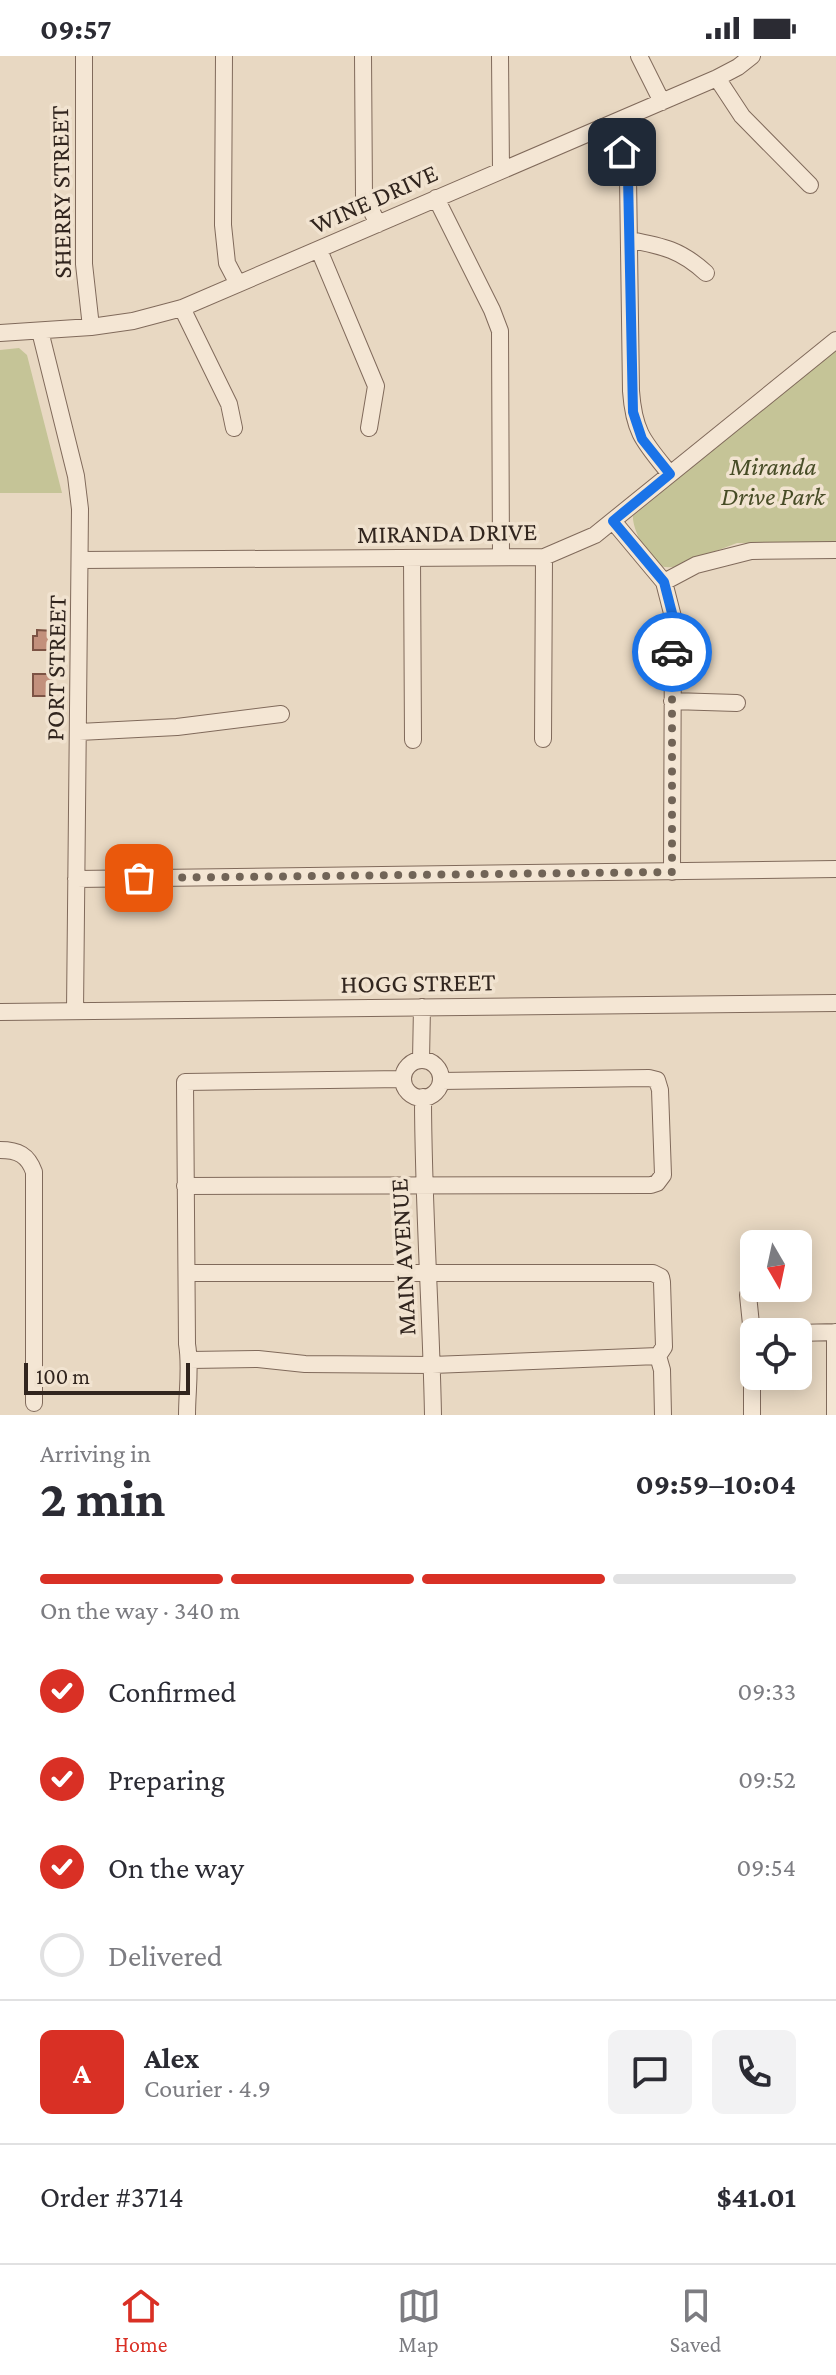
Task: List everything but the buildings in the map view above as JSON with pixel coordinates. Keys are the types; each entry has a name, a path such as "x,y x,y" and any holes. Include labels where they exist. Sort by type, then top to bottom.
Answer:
{"street":[{"name":"SHERRY STREET","path":"84,56 84,264 91,327"},
{"path":"224,56 223,225 227,263 238,284"},
{"path":"363,56 364,196 378,224"},
{"path":"500,56 501,170"},
{"path":"639,56 662,102"},
{"name":"WINE DRIVE","path":"0,333 91,327 133,321 182,308 717,78 752,56"},
{"path":"717,78 742,116 810,185"},
{"path":"610,125 626,163 628,177 631,391 635,423 642,439 670,474"},
{"path":"436,198 500,331 501,556"},
{"path":"630,240 676,250 706,273"},
{"path":"319,250 376,386 369,428"},
{"path":"182,308 229,404 234,428"},
{"name":"PORT STREET","path":"40,331 78,487 81,560 75,1011"},
{"name":"MIRANDA DRIVE","path":"81,560 544,557 595,535 836,340"},
{"path":"613,521 664,582 673,617 672,872"},
{"path":"664,582 696,565 751,551 836,550"},
{"path":"543,739 544,557"},
{"path":"412,558 413,740"},
{"path":"672,701 737,703"},
{"path":"79,732 177,727 281,714"},
{"path":"76,879 836,869"},
{"name":"HOGG STREET","path":"0,1012 836,1003"},
{"path":"421,1060 422,1007"},
{"path":"421,1060 436,1066 441,1081 435,1092 423,1097 410,1093 403,1079 407,1068 421,1060"},
{"path":"187,1415 190,1360 187,1344 185,1082 403,1079"},
{"path":"185,1186 657,1183 663,1175 657,1080 441,1081"},
{"name":"MAIN AVENUE","path":"423,1097 423,1186 433,1415"},
{"path":"0,1150 24,1155 34,1172 34,1403"},
{"path":"187,1273 653,1273 661,1277 664,1347 658,1356 662,1370 663,1415"},
{"path":"812,1333 835,1332 835,1415"},
{"path":"190,1360 258,1359 305,1364 432,1365 658,1356"},
{"path":"752,1390 752,1415"}],"green space":[{"path":"19,348 27,355 62,493 0,493 0,350"},
{"name":"Miranda Drive Park","path":"836,349 836,542 737,543 677,566 657,564 640,542 633,516"}],"way so far":[{"path":"139,878 672,872 672,652"}],"route":[{"path":"622,152 628,177 633,412 642,439 670,474 613,521 664,582 673,617 672,652"}]}
